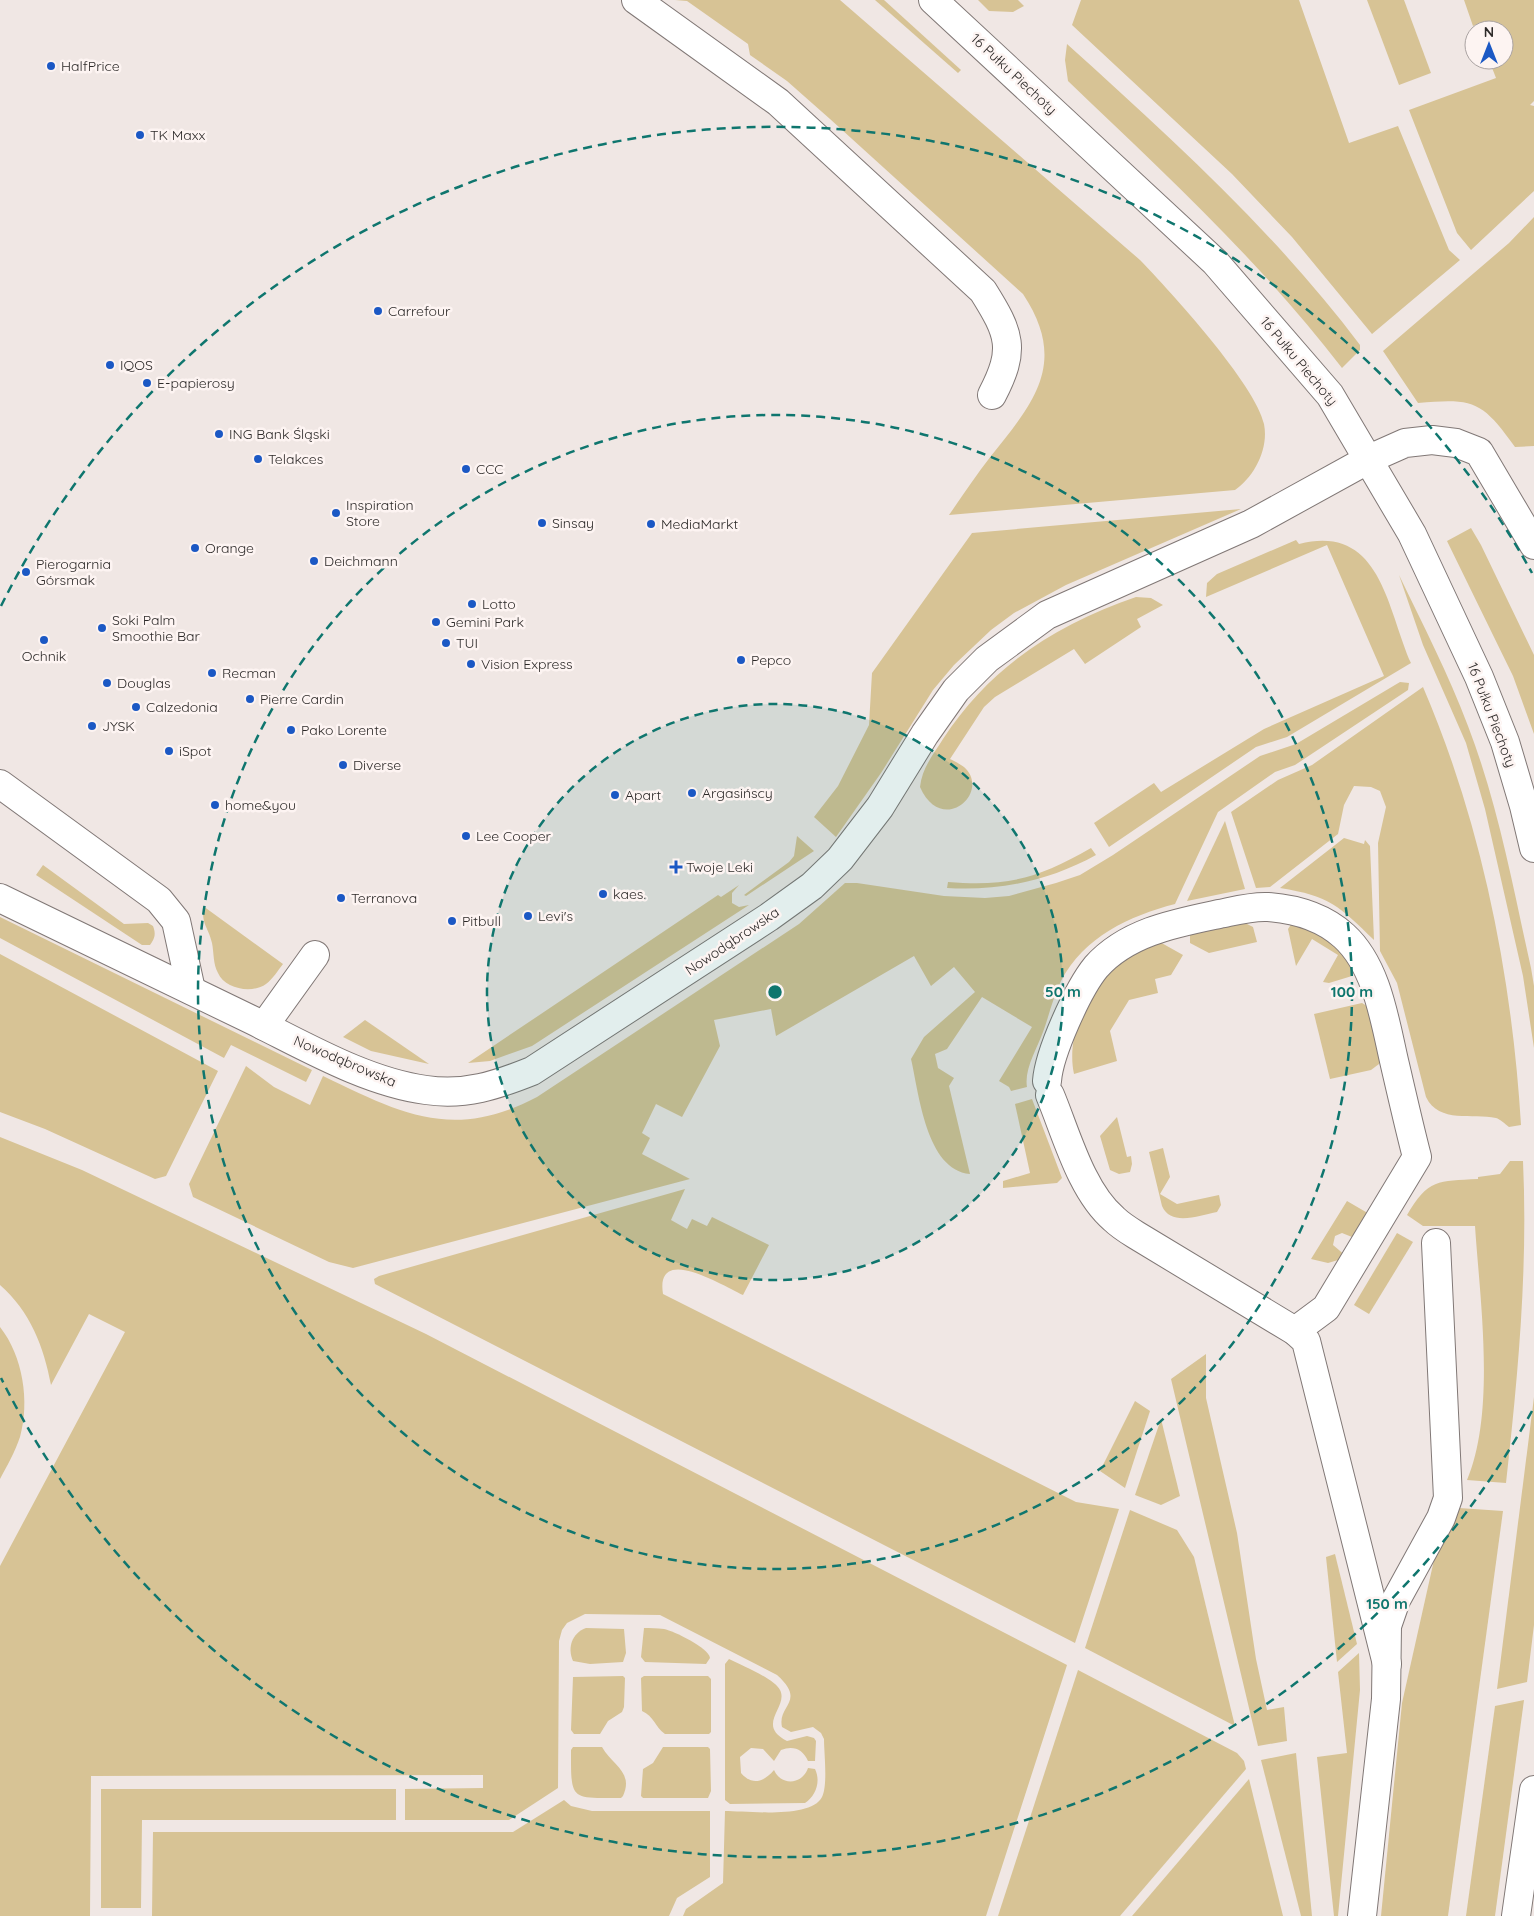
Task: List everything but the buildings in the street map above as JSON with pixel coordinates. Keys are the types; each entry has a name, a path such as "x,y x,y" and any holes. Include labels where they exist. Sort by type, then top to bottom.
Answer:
{"street":[{"path":"636,0 778,102 983,291 1002,325 1007,342 1004,370 992,394"},
{"name":"16 Pułku Piechoty","path":"933,0 1215,262 1330,395 1412,534 1479,677 1505,742 1534,848"},
{"name":"Nowodąbrowska","path":"0,898 325,1056 393,1084 427,1091 460,1091 492,1087 532,1071 713,954 812,886 840,859 880,807 925,734 956,690 987,659 1046,615 1251,524 1369,459 1405,443 1432,440 1456,443 1479,452 1534,545"},
{"path":"0,784 160,900 176,921 191,990"},
{"path":"1294,1331 1326,1308 1417,1157 1380,1004 1370,975 1357,953 1345,937 1329,924 1306,914 1266,907 1176,923 1138,937 1117,949 1096,967 1081,989 1050,1063 1048,1088 1085,1180 1096,1199 1113,1218 1136,1235 1294,1331 1306,1341 1387,1664"},
{"path":"264,1026 315,955"},
{"path":"1362,1916 1386,1699 1387,1626 1391,1611 1443,1514 1448,1498 1436,1243"},
{"path":"1516,1916 1534,1790"}],"shaded area":[{"path":"675,0 840,0 1140,260 1190,315 1229,363 1258,407 1264,424 1264,443 1258,462 1248,478 1235,490 949,515 980,470 1021,417 1032,399 1040,380 1044,361 1043,340 1036,318 1023,294 787,81 750,55 748,44 687,1"},
{"path":"875,0 884,0 961,70 958,73"},
{"path":"978,0 1018,0 1024,6 1013,12 989,11"},
{"path":"1081,0 1299,0 1349,143 1398,126 1449,250 1460,260 1372,334 1292,237 1232,174 1072,25"},
{"path":"1367,0 1404,0 1431,73 1399,85"},
{"path":"1464,0 1534,0 1534,101 1530,105 1534,106 1534,191 1471,250 1457,233 1409,110 1496,78 1493,70 1514,70 1514,20 1471,20"},
{"path":"1067,44 1221,187 1258,225 1328,304 1360,345 1360,350 1342,368 1279,291 1211,219 1068,81 1065,60"},
{"path":"1534,217 1534,446 1515,447 1494,420 1475,406 1452,401 1418,403 1383,351 1509,243"},
{"path":"1241,509 1066,585 1014,613 991,630 954,665 933,690 881,773 836,837 814,817 838,786 869,725 872,673 972,533"},
{"path":"1471,528 1534,655 1534,734 1513,676 1447,541"},
{"path":"1296,540 1299,544 1326,541 1348,546 1364,558 1377,575 1387,596 1411,663 1287,737 1256,747 1109,847 1094,823 1154,783 1161,792 1264,729 1384,676 1327,545 1206,597 1207,583 1217,574"},
{"path":"1399,575 1453,688 1479,755 1488,785 1504,846 1531,968 1534,986 1534,1048 1523,976 1485,809 1466,743 1423,645"},
{"path":"1136,597 1151,598 1163,605 1137,619 1141,627 1085,664 1074,649 995,697 984,707 950,759 964,767 971,777 972,788 968,797 961,805 951,809 940,808 929,802 920,787 926,768 961,713 982,690 1003,670 1052,635 1106,608"},
{"path":"1400,682 1409,683 1408,690 1295,765 1275,772 1218,812 1175,904 1141,915 1109,930 1082,952 1058,987 1029,1066 1027,1087 1011,1091 1009,1087 999,1081 1032,1027 982,997 947,1049 935,1054 938,1068 954,1078 949,1086 970,1174 955,1169 943,1159 934,1145 927,1128 911,1059 924,1037 975,992 954,967 931,986 914,956 776,1036 771,1009 714,1020 720,1046 682,1117 656,1104 642,1133 650,1138 642,1154 690,1179 353,1268 329,1262 193,1197 189,1184 246,1066 274,1087 310,1105 323,1076 378,1102 428,1117 453,1120 479,1118 507,1110 537,1097 799,924 845,883 857,883 944,896 985,898 1009,896 1080,875 1113,855 1260,756 1296,744"},
{"path":"1423,687 1444,739 1462,792 1491,902 1502,957 1510,1013 1521,1125 1509,1127 1496,1118 1448,1114 1439,1111 1426,1097 1397,983 1380,951 1378,843 1386,807 1380,791 1371,787 1354,786 1344,805 1338,834 1270,887 1256,888 1231,812 1278,780 1312,765"},
{"path":"1225,821 1245,889 1187,901"},
{"path":"797,836 814,851 746,896 744,895 789,862 794,856"},
{"path":"1344,838 1364,844 1365,840 1370,846 1374,940 1333,904 1311,895 1280,888"},
{"path":"1091,848 1096,855 1060,872 1042,878 986,888 947,888 948,882 989,883 1023,878 1055,867"},
{"path":"43,865 124,924 148,923 153,926 154,936 150,945 142,945 36,875"},
{"path":"739,885 732,893 732,903 739,907 749,905 532,1046 490,1061 468,1063 718,895 721,897"},
{"path":"203,906 283,964 269,982 254,989 247,989 233,986 221,978 215,966 212,943 203,918"},
{"path":"0,917 312,1070 306,1082 231,1045 224,1058 0,938"},
{"path":"1243,922 1253,927 1257,942 1209,953 1190,943 1190,932"},
{"path":"1292,923 1330,937 1352,964 1352,976 1329,983 1323,982 1338,955 1312,939 1296,966 1288,929"},
{"path":"1158,941 1183,955 1171,975 1155,979 1158,993 1129,1000 1110,1031 1117,1061 1074,1074 1072,1060 1076,1030 1080,1015 1095,987 1118,961"},
{"path":"0,954 218,1071 166,1176 155,1179 45,1129 0,1112"},
{"path":"1362,1003 1370,1008 1381,1057 1379,1064 1371,1070 1330,1079 1314,1014"},
{"path":"365,1020 429,1064 371,1051 343,1037"},
{"path":"1032,1099 1062,1178 1057,1183 1003,1188 1003,1181 1030,1173 1015,1104"},
{"path":"1117,1117 1127,1157 1131,1156 1132,1164 1130,1172 1119,1174 1110,1170 1100,1136"},
{"path":"0,1137 82,1170 426,1334 1067,1665 986,1916 683,1916 686,1909 723,1883 725,1811 792,1811 816,1804 822,1797 825,1777 824,1739 821,1733 813,1727 791,1732 782,1727 783,1713 789,1703 790,1691 777,1675 660,1615 585,1614 567,1623 562,1630 559,1641 558,1788 509,1820 405,1820 405,1789 483,1788 483,1775 91,1776 90,1916 0,1916 0,1566 125,1332 89,1314 51,1385 40,1344 34,1330 20,1306 0,1285"},
{"path":"1163,1148 1170,1177 1160,1194 1177,1204 1219,1195 1221,1205 1217,1212 1179,1218 1166,1212 1162,1206 1149,1152"},
{"path":"1510,1161 1523,1161 1524,1242 1521,1322 1506,1483 1467,1480 1476,1452 1484,1389 1484,1355 1475,1226 1423,1226 1407,1215 1421,1194 1435,1184 1453,1180 1478,1179 1478,1177 1500,1174"},
{"path":"685,1189 671,1220 687,1229 692,1219 707,1226 712,1217 769,1245 743,1295 707,1277 680,1270 669,1271 663,1279 663,1294 1076,1502 1119,1509 1075,1643 375,1284 374,1279 379,1276"},
{"path":"1347,1201 1371,1215 1357,1239 1342,1233 1335,1236 1333,1245 1346,1256 1345,1258 1328,1263 1311,1259"},
{"path":"1397,1233 1413,1242 1369,1314 1354,1305"},
{"path":"0,1327 8,1339 19,1365 24,1394 24,1409 20,1437 0,1479"},
{"path":"1206,1354 1206,1398 1237,1533 1256,1659 1267,1710 1284,1707 1287,1741 1258,1746 1171,1379"},
{"path":"1534,1397 1534,1625 1527,1682 1497,1689"},
{"path":"1135,1401 1150,1411 1125,1488 1100,1471"},
{"path":"1161,1419 1180,1496 1161,1505 1135,1495"},
{"path":"1459,1508 1503,1511 1448,1916 1381,1916 1402,1703 1434,1560"},
{"path":"1130,1510 1177,1530 1194,1557 1235,1726 1085,1648"},
{"path":"1335,1554 1357,1644 1337,1662 1326,1557"},
{"path":"586,1628 624,1629 626,1653 623,1662 590,1664 573,1661 571,1656 572,1642 577,1633"},
{"path":"644,1628 664,1629 675,1633 698,1645 710,1658 706,1664 645,1662 641,1657"},
{"path":"1359,1653 1360,1690 1338,1916 1334,1916 1317,1757 1347,1753 1338,1672"},
{"path":"729,1659 772,1681 780,1690 782,1696 773,1722 774,1729 778,1735 787,1741 807,1736 814,1738 816,1741 815,1761 808,1761 800,1751 793,1748 781,1750 774,1761 763,1749 751,1748 740,1757 741,1773 749,1780 758,1781 774,1770 781,1779 791,1781 801,1778 808,1768 815,1769 818,1778 815,1792 805,1803 730,1804 725,1800 725,1664"},
{"path":"1078,1670 1237,1753 1244,1761 1246,1769 1120,1916 998,1916"},
{"path":"623,1676 625,1678 624,1707 622,1712 608,1721 600,1734 574,1734 571,1730 573,1677"},
{"path":"644,1676 708,1676 711,1679 711,1732 709,1734 665,1734 642,1711 641,1678"},
{"path":"1524,1700 1495,1916 1466,1916 1495,1706"},
{"path":"573,1747 602,1747 624,1775 626,1788 621,1798 592,1798 577,1793 573,1788 572,1779 571,1750"},
{"path":"663,1747 708,1747 710,1749 711,1791 708,1798 643,1798 641,1796 643,1769 653,1763"},
{"path":"1296,1753 1312,1916 1301,1916 1261,1760"},
{"path":"1249,1779 1283,1916 1132,1916"},
{"path":"101,1789 396,1789 396,1820 142,1820 141,1908 101,1908"},
{"path":"564,1800 571,1806 592,1811 710,1811 710,1877 677,1898 669,1916 152,1916 153,1832 513,1832"}],"place":[{"name":"HalfPrice","path":"51,66"},
{"name":"TK Maxx","path":"140,135"},
{"name":"Carrefour","path":"378,311"},
{"name":"IQOS","path":"110,365"},
{"name":"E-papierosy","path":"147,383"},
{"name":"ING Bank Śląski","path":"219,434"},
{"name":"Telakces","path":"258,459"},
{"name":"CCC","path":"466,469"},
{"name":"Inspiration Store","path":"336,513"},
{"name":"Sinsay","path":"542,523"},
{"name":"MediaMarkt","path":"651,524"},
{"name":"Orange","path":"195,548"},
{"name":"Deichmann","path":"314,561"},
{"name":"Pierogarnia Górsmak","path":"26,572"},
{"name":"Lotto","path":"472,604"},
{"name":"Gemini Park","path":"436,622"},
{"name":"Soki Palm Smoothie Bar","path":"102,628"},
{"name":"Ochnik","path":"44,640"},
{"name":"TUI","path":"446,643"},
{"name":"Pepco","path":"741,660"},
{"name":"Vision Express","path":"471,664"},
{"name":"Recman","path":"212,673"},
{"name":"Douglas","path":"107,683"},
{"name":"Pierre Cardin","path":"250,699"},
{"name":"Calzedonia","path":"136,707"},
{"name":"JYSK","path":"92,726"},
{"name":"Pako Lorente","path":"291,730"},
{"name":"iSpot","path":"169,751"},
{"name":"Diverse","path":"343,765"},
{"name":"Argasińscy","path":"692,793"},
{"name":"Apart","path":"615,795"},
{"name":"home&you","path":"215,805"},
{"name":"Lee Cooper","path":"466,836"},
{"name":"Twoje Leki","path":"676,867"},
{"name":"kaes.","path":"603,894"},
{"name":"Terranova","path":"341,898"},
{"name":"Levi's","path":"528,916"},
{"name":"Pitbull","path":"452,921"}]}
